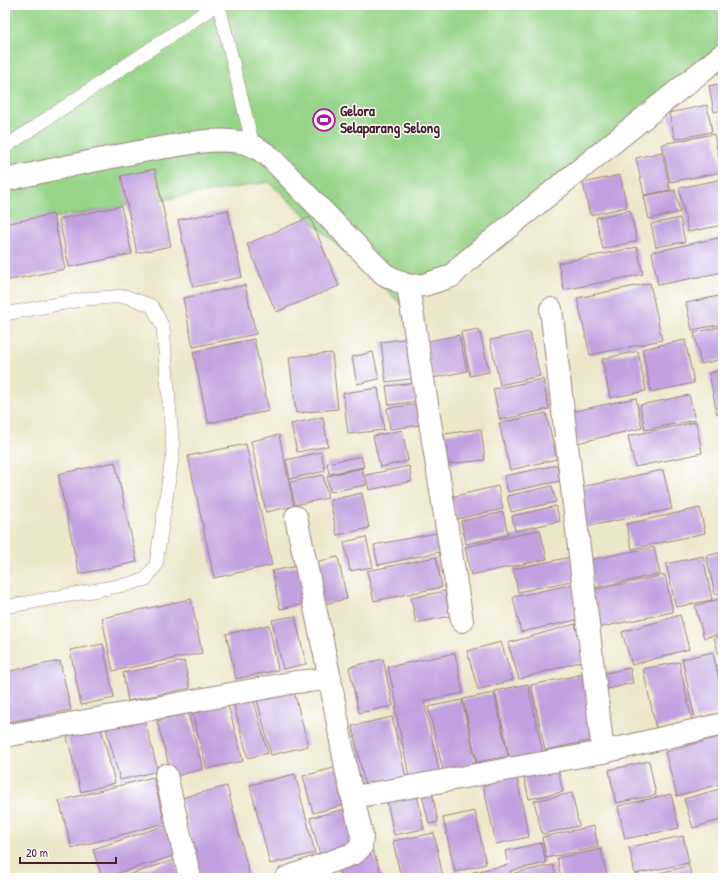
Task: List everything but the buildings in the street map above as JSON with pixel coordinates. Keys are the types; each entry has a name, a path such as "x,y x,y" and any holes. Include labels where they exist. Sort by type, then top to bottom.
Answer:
{"street":[{"path":"5,180 137,152 204,141 231,141 253,146 269,156 384,274 408,286 424,285 452,276 469,259 723,54"},
{"path":"408,286 462,621"},
{"path":"551,309 603,752"},
{"path":"286,878 355,853 361,847 362,836 354,797 346,769 330,679 296,518"},
{"path":"5,736 296,682 330,679"},
{"path":"354,797 603,752 723,724"},
{"path":"166,774 190,878"}],"lane":[{"path":"5,147 216,5"},
{"path":"220,5 253,146"},
{"path":"5,314 85,298 125,296 152,306 163,327 173,452 156,565 146,579 129,584 5,607"}],"green space":[{"name":"Gelora Selaparang Selong","path":"5,5 723,5 723,59 402,305 269,182 5,226"}],"place":[{"name":"Gelora Selaparang Selong","path":"324,120"}]}
